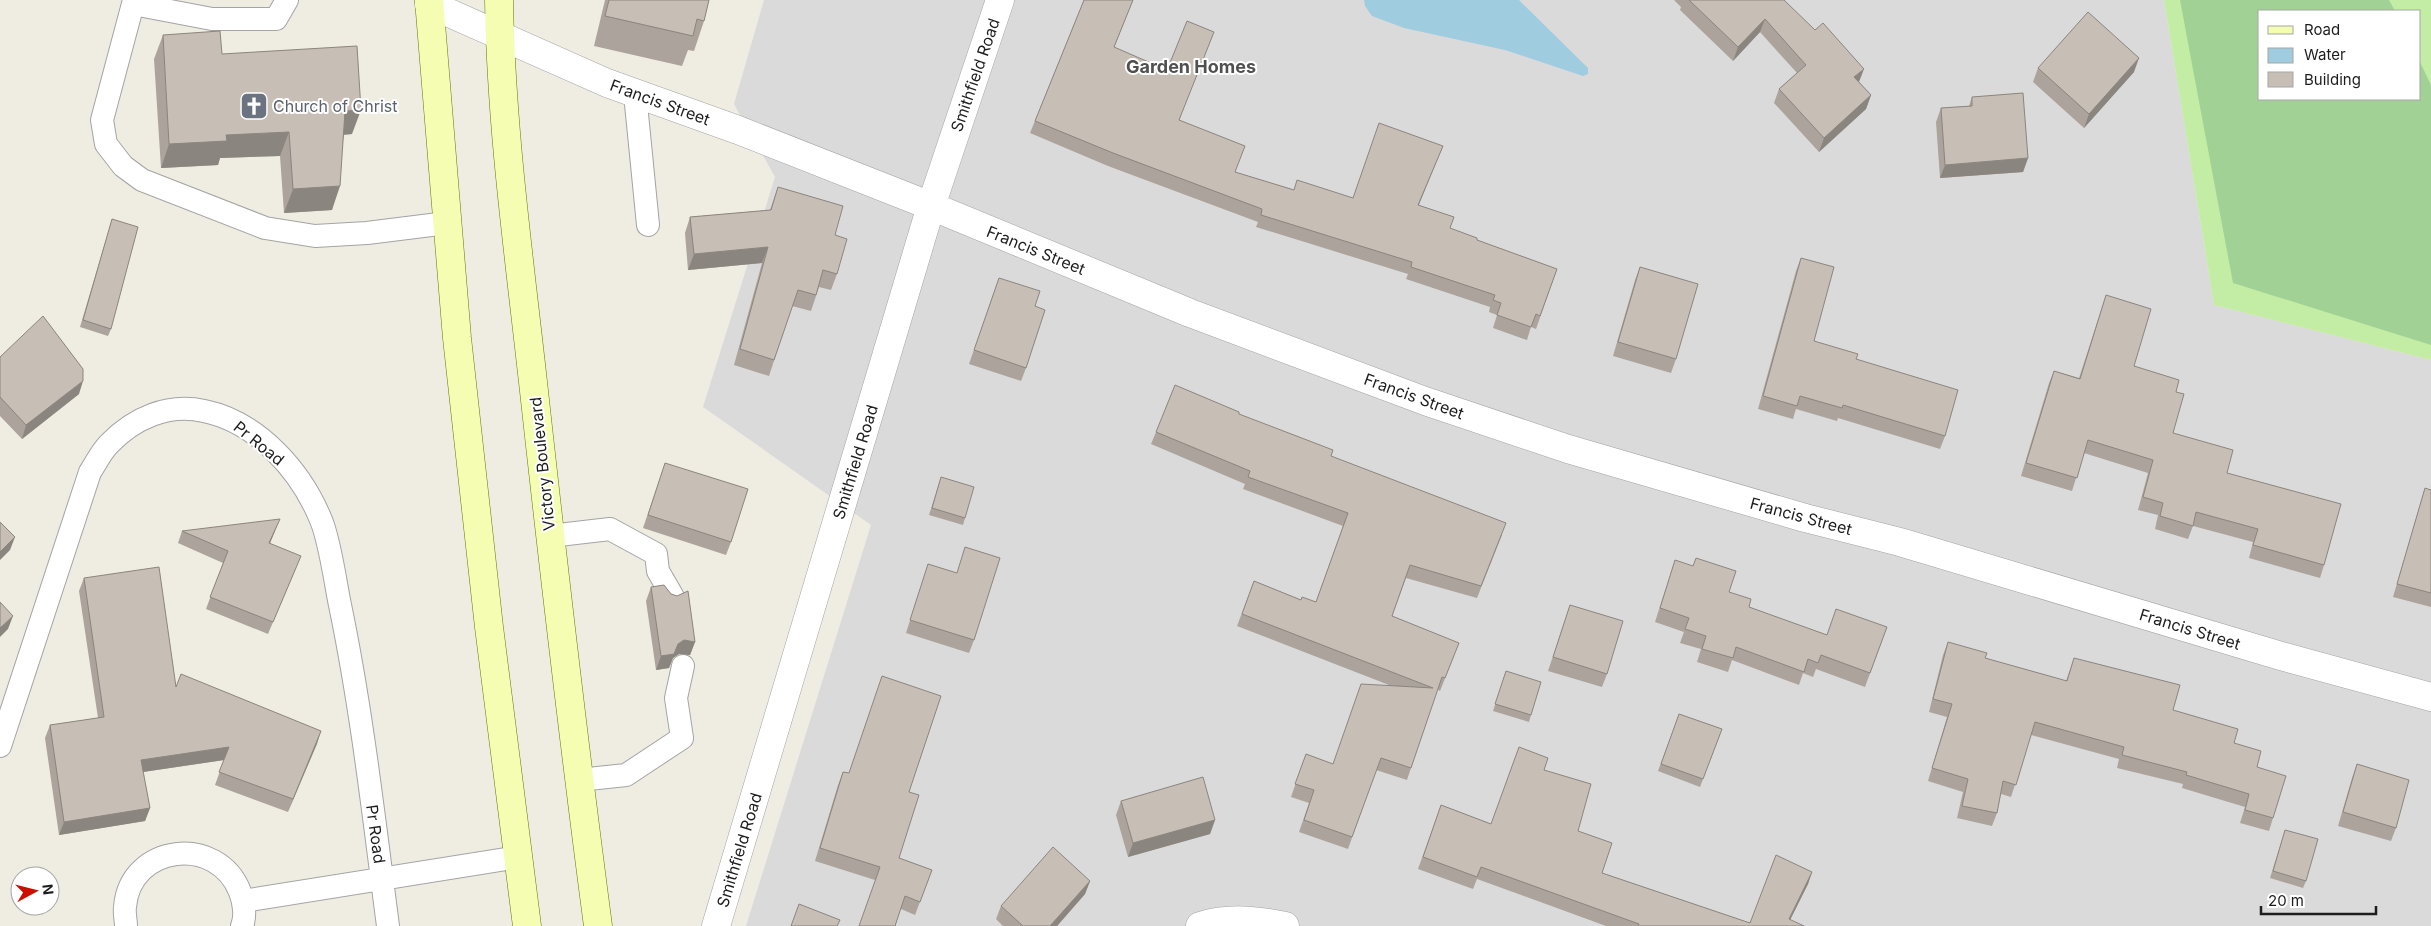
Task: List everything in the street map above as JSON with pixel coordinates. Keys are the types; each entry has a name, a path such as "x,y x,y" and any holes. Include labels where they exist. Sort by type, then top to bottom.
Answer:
{"main road":[{"name":"Victory Boulevard","path":"499,0 513,207 550,536 598,926"},
{"path":"426,1 488,618 528,926"}],"street":[{"name":"Smithfield Road","path":"716,926 931,206 1000,0"},
{"name":"Francis Street","path":"426,1 607,83 738,130 931,206 1190,313 1425,401 1568,449 1805,518 1910,545 2281,656 2431,697"},
{"path":"1200,926 1213,922 1249,919 1285,926"}],"lane":[{"path":"287,0 276,19 212,19 134,2 102,120 106,144 123,166 142,180 265,228 315,236 367,234 447,223"},
{"path":"635,94 648,225"},
{"name":"Pr Road","path":"0,746 90,472 108,444 134,423 164,410 191,408 217,414 242,424 283,459 307,492 322,522 350,652 388,926"},
{"path":"550,536 610,529 656,554 664,598"},
{"path":"579,780 626,775 682,738 673,667"},
{"path":"126,926 124,907 129,889 140,872 154,861 172,854 190,853 209,858 224,868 236,883 243,900 242,926"},
{"name":"Pr Road","path":"243,900 518,857"}],"shaded area":[{"path":"764,0 2164,0 2214,305 2431,360 2431,926 746,926 871,525 703,407 775,177 734,104"}],"green space":[{"path":"2164,0 2431,0 2431,360 2214,305"},
{"path":"2180,0 2389,0 2394,10 2258,10 2258,100 2421,100 2421,64 2431,85 2431,345 2233,283"}],"water":[{"path":"1364,0 1519,0 1588,68 1588,74 1583,76 1505,50 1404,28 1372,16 1365,6"}],"building":[{"path":"609,0 709,0 704,21 697,19 693,36 605,16"},
{"path":"1084,0 1133,0 1114,47 1167,70 1187,21 1214,32 1179,120 1245,146 1235,172 1294,190 1297,180 1353,198 1379,123 1443,146 1418,205 1454,217 1450,228 1477,238 1477,240 1557,269 1540,316 1536,314 1531,327 1497,315 1501,303 1493,300 1495,295 1411,267 1412,262 1261,215 1262,209 1113,153 1035,121"},
{"path":"1689,0 1784,0 1815,30 1823,23 1864,69 1854,77 1871,95 1824,138 1779,89 1806,65 1765,19 1738,47"},
{"path":"2088,12 2139,58 2089,114 2038,68"},
{"name":"Church of Christ","path":"220,31 222,54 357,46 361,110 345,111 340,186 293,189 289,132 226,135 227,141 169,144 163,35"},
{"path":"2023,93 2028,158 1945,165 1941,108 1972,106 1972,97"},
{"path":"778,187 843,206 835,235 847,239 837,274 823,270 816,295 798,290 774,360 740,349 768,247 694,254 690,217 771,210"},
{"path":"112,219 138,227 111,329 83,320"},
{"path":"1801,258 1834,267 1814,341 1858,354 1856,359 1958,390 1945,436 1843,405 1842,408 1800,396 1797,406 1763,396"},
{"path":"1640,267 1698,284 1676,359 1618,342"},
{"path":"999,278 1040,291 1035,306 1045,310 1026,368 974,350"},
{"path":"2106,295 2151,309 2134,366 2179,380 2176,392 2184,394 2173,433 2233,450 2227,473 2341,504 2324,565 2253,545 2258,529 2196,512 2193,526 2160,516 2163,503 2143,497 2153,460 2088,440 2077,478 2026,463 2054,371 2080,379"},
{"path":"43,316 83,369 83,381 26,425 0,397 0,357"},
{"path":"1175,385 1239,412 1239,414 1333,450 1331,456 1506,523 1481,586 1410,565 1392,616 1459,643 1445,678 1442,677 1411,768 1381,758 1352,837 1304,820 1314,790 1295,784 1306,754 1333,764 1361,684 1433,688 1242,614 1254,581 1301,600 1302,597 1316,602 1348,513 1248,477 1250,471 1156,432"},
{"path":"665,463 748,489 731,542 648,515"},
{"path":"941,477 974,487 965,518 932,508"},
{"path":"2425,488 2431,490 2431,593 2397,584"},
{"path":"280,519 269,543 301,556 273,622 210,597 228,551 182,531"},
{"path":"0,522 15,537 0,552"},
{"path":"965,547 1000,558 974,640 910,620 928,564 957,573"},
{"path":"1696,558 1736,571 1729,592 1751,599 1749,607 1827,635 1836,609 1887,627 1870,673 1821,655 1818,663 1808,659 1804,672 1736,647 1733,658 1702,649 1706,636 1685,629 1689,618 1660,608 1675,560 1693,566"},
{"path":"159,567 176,687 181,674 321,731 293,799 219,772 229,747 141,760 150,808 64,822 50,725 104,717 84,578"},
{"path":"664,585 671,594 677,596 688,591 695,642 684,640 678,644 674,654 661,656 651,587"},
{"path":"0,602 13,616 0,628"},
{"path":"1570,605 1623,621 1607,674 1553,657"},
{"path":"1948,642 1987,653 1985,658 2067,681 2074,658 2180,685 2173,710 2238,729 2234,743 2261,751 2257,767 2286,776 2273,818 2245,810 2249,794 2186,775 2187,772 2122,755 2124,747 2035,722 2016,785 2003,781 1997,813 1962,806 1968,779 1932,768 1952,704 1933,699"},
{"path":"1506,671 1541,682 1531,715 1495,704"},
{"path":"882,676 941,696 909,792 919,795 899,858 932,870 920,902 905,896 895,926 859,926 880,867 820,848 843,772 849,773"},
{"path":"1679,714 1722,729 1703,779 1661,764"},
{"path":"1519,747 1548,758 1544,770 1591,784 1578,831 1612,843 1602,873 1750,923 1776,855 1812,872 1789,919 1804,926 1638,926 1639,924 1481,867 1477,877 1423,857 1441,805 1491,824"},
{"path":"2357,764 2409,780 2396,828 2343,812"},
{"path":"1203,777 1215,820 1133,843 1121,801"},
{"path":"2285,830 2318,839 2306,881 2273,871"},
{"path":"1053,847 1090,881 1050,926 1023,926 1001,906"},
{"path":"799,904 840,920 837,926 791,926"}],"place":[{"name":"Church of Christ","path":"254,106"}],"district":[{"name":"Garden Homes","path":"1191,66"}]}
